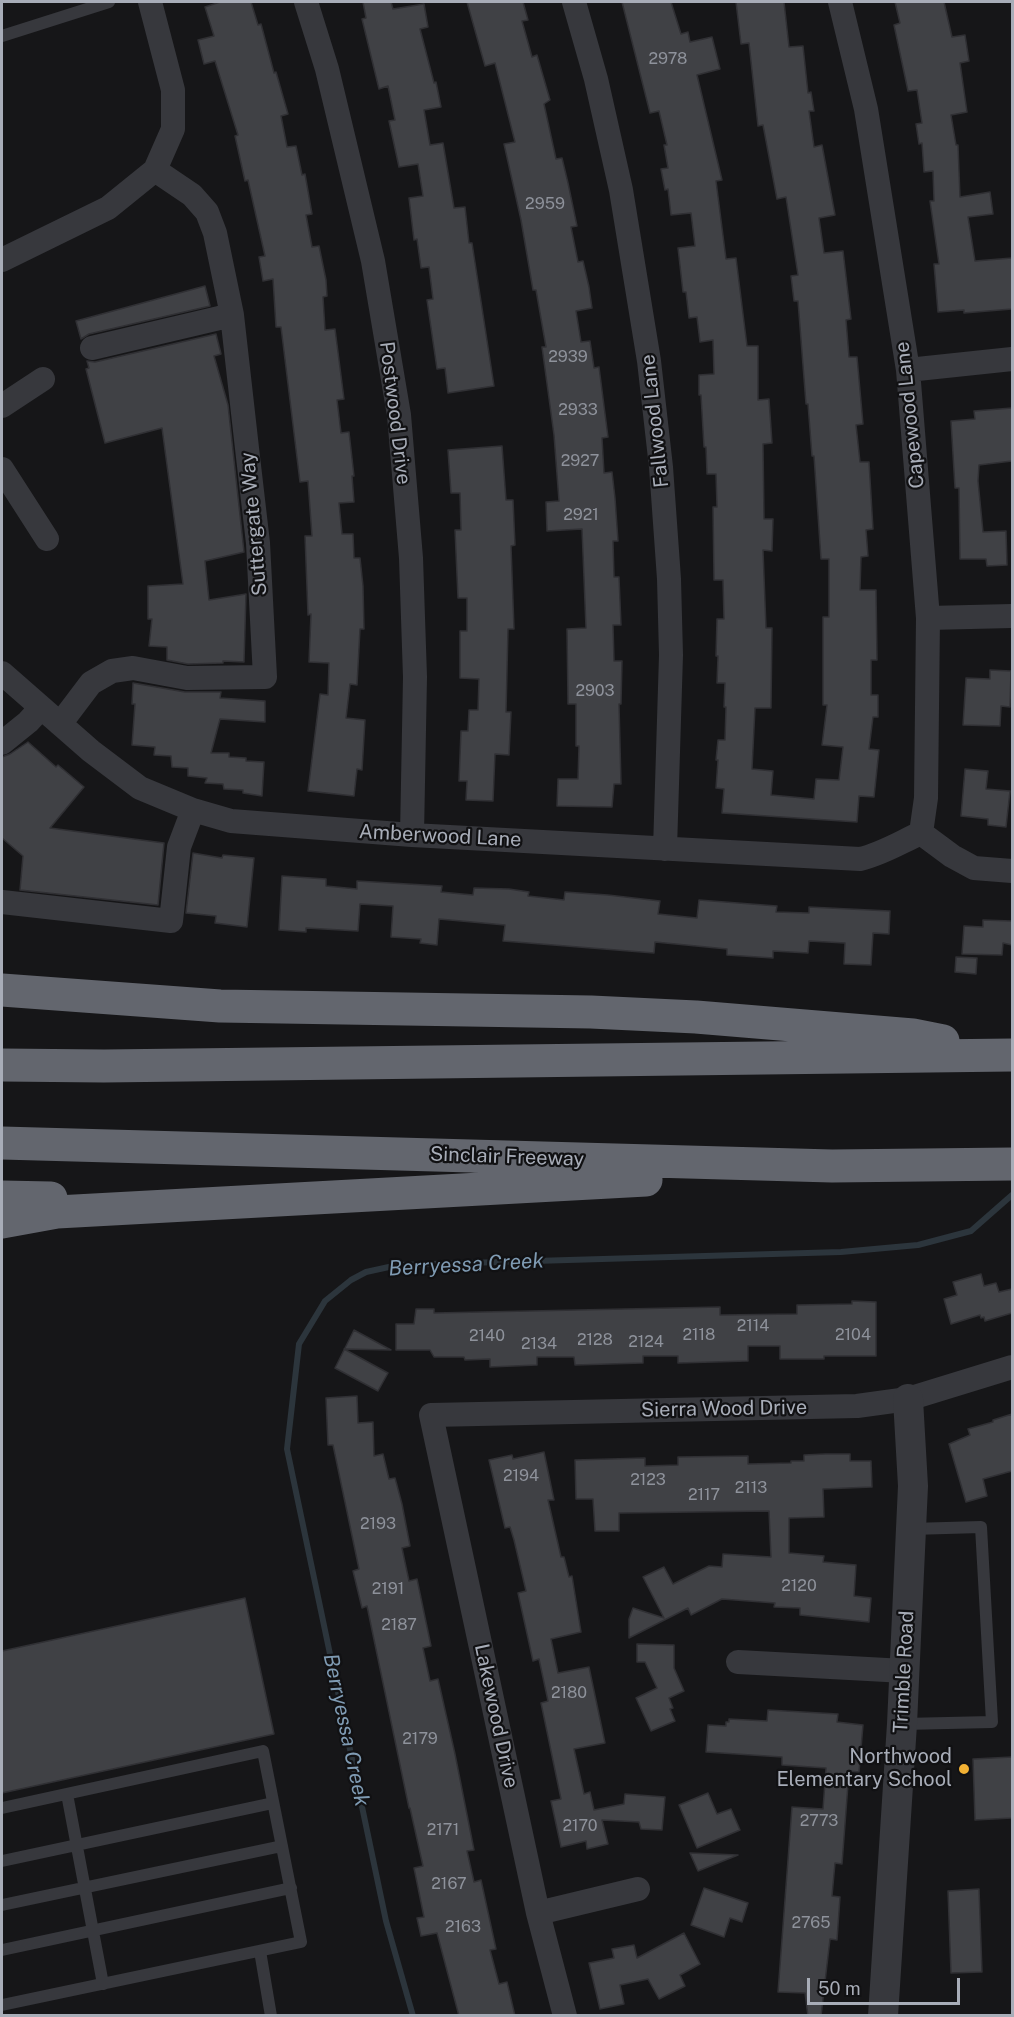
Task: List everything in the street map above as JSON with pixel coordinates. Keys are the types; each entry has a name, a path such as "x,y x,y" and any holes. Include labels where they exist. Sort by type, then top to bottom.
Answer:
{"highway":[{"path":"2,990 220,1006 591,1011 696,1017 913,1035 1009,1055"},
{"path":"2,1014 141,1012 220,1006"},
{"path":"2,1065 104,1066 1009,1055"},
{"name":"Sinclair Freeway","path":"2,1143 831,1167 1012,1164"},
{"path":"2,1222 57,1212 652,1180 831,1167"},
{"path":"2,1197 248,1201"}],"street":[{"path":"2,260 108,208 155,170 173,129 173,90 150,2"},
{"name":"Postwood Drive","path":"306,2 327,69 373,261 399,415 411,569 415,677 412,834"},
{"name":"Fallwood Lane","path":"574,2 596,79 621,190 649,361 661,467 669,579 671,655 665,849"},
{"name":"Capewood Lane","path":"840,2 866,109 909,370 928,618 926,798 921,833"},
{"name":"Suttergate Way","path":"60,724 91,684 112,671 133,668 187,678 265,677 258,543 232,315 214,233 207,212 192,195 155,170"},
{"path":"92,348 232,315"},
{"path":"909,370 1012,359"},
{"path":"2,406 43,379"},
{"path":"2,469 46,539"},
{"path":"928,618 1012,616"},
{"name":"Amberwood Lane","path":"2,673 91,752 140,788 193,810 231,821 412,834 860,859 877,855 921,833"},
{"path":"2,742 28,722 41,708"},
{"path":"2,902 171,921 179,847 193,810"},
{"path":"921,833 952,856 974,868 1012,871"},
{"name":"Sierra Wood Drive","path":"431,1415 857,1406 908,1399 1012,1367"},
{"name":"Trimble Road","path":"883,2016 902,1724 913,1486 908,1399"},
{"name":"Lakewood Drive","path":"431,1415 538,1913 565,2016"},
{"path":"738,1662 904,1671"},
{"path":"538,1913 638,1888"}],"lane":[{"path":"2,36 93,4 109,2"},
{"path":"902,1724 992,1722 981,1527 911,1529"},
{"path":"2,1808 263,1750 301,1942 2,2006"},
{"path":"67,1794 104,1984"},
{"path":"2,1861 273,1803"},
{"path":"2,1905 282,1846"},
{"path":"2,1950 291,1888"},
{"path":"260,1951 271,2016"}],"building":[{"path":"220,2 251,2 258,25 261,24 288,114 281,116 287,147 296,146 302,175 305,174 312,214 306,215 312,247 319,246 326,280 327,296 323,297 325,330 335,329 344,399 337,400 341,433 349,432 354,476 352,476 354,502 339,503 342,534 353,534 354,558 360,558 363,586 364,629 360,629 357,685 350,684 346,718 365,720 362,770 357,769 354,796 308,791 320,694 328,695 329,663 309,662 311,614 308,615 305,536 312,536 308,481 300,482 281,327 276,327 273,279 263,281 259,257 265,256 248,180 245,181 235,136 238,135 215,61 204,64 198,40 214,36 205,7"},
{"path":"363,2 391,2 393,9 424,4 428,27 420,29 441,107 424,110 430,145 443,143 454,208 465,207 469,243 472,243 494,386 448,393 445,368 437,369 427,300 433,299 429,267 421,268 417,239 414,240 409,198 423,196 418,164 399,167 389,121 395,120 388,86 379,89 362,19 366,18"},
{"path":"467,2 523,2 528,20 522,21 532,57 537,55 550,100 544,104 556,159 562,158 568,183 577,226 571,227 578,262 583,261 589,287 592,308 576,311 581,342 590,341 594,368 599,367 608,437 602,438 604,473 612,472 618,541 613,541 614,577 619,577 621,625 613,625 614,661 622,661 621,704 619,704 621,784 614,784 612,807 557,806 558,779 578,779 579,746 576,746 576,704 568,704 567,629 586,628 582,529 547,531 546,502 559,501 554,435 542,347 546,347 504,144 515,142 495,63 485,66"},
{"path":"622,2 671,2 681,34 688,32 690,42 712,37 720,69 697,75 722,180 716,181 726,259 736,258 747,346 758,346 758,400 769,399 772,443 763,444 764,519 773,519 772,551 763,550 766,628 772,628 771,708 755,708 752,769 773,771 771,795 814,799 816,779 839,780 843,747 822,745 827,705 823,705 823,617 829,617 829,559 821,559 814,456 812,456 808,404 806,404 798,301 794,301 791,276 798,275 786,197 777,199 763,125 758,126 749,43 741,44 736,2 784,2 789,47 803,46 808,93 811,92 814,111 809,111 814,147 822,145 835,215 819,218 824,253 843,251 851,319 846,320 849,357 857,357 863,424 856,425 860,462 869,462 873,529 866,530 868,556 861,557 860,590 876,590 877,660 871,660 871,695 878,695 878,717 873,717 869,749 879,750 874,797 859,796 857,822 722,813 724,789 716,788 718,760 716,760 718,740 725,740 726,707 724,707 725,683 717,683 718,656 716,656 717,619 724,619 723,580 714,580 713,507 717,507 716,474 707,474 701,395 699,395 699,375 714,374 713,340 700,342 697,317 689,318 686,292 683,292 678,248 695,246 691,213 671,215 668,189 665,190 661,169 668,168 664,145 667,145 659,111 650,113"},
{"path":"895,2 944,2 952,37 965,35 969,61 960,63 967,112 951,115 956,145 958,145 960,197 990,192 993,214 968,217 975,261 1012,258 1012,309 964,313 964,310 938,312 934,264 939,264 930,201 934,201 933,171 924,172 922,143 919,144 916,124 922,123 917,90 908,91 894,25 900,23"},
{"path":"205,286 210,306 89,334 81,339 76,321"},
{"path":"216,334 221,354 214,356 228,405 244,552 205,561 209,600 246,594 244,662 188,664 167,660 167,647 149,646 152,619 148,619 148,586 183,584 162,428 105,443 86,369 89,368 87,361 95,362"},
{"path":"1012,408 1012,461 979,465 978,481 983,532 1006,531 1007,565 987,566 986,559 960,559 959,488 955,488 951,421 975,419 974,411"},
{"path":"502,446 506,500 513,500 515,545 511,546 514,629 508,629 506,712 511,712 509,755 495,754 493,801 466,800 467,781 459,781 461,731 468,731 469,710 478,710 479,679 460,678 460,631 467,631 467,598 458,598 455,530 461,530 460,493 451,493 448,450"},
{"path":"990,670 1011,671 1010,707 1001,706 1000,726 963,725 966,678 990,679"},
{"path":"133,683 185,692 221,692 220,698 265,701 265,722 220,719 211,753 229,753 229,757 264,762 262,796 243,793 243,790 224,789 223,784 205,783 207,778 188,776 188,768 172,767 171,756 154,755 155,747 132,745 135,704 132,704"},
{"path":"28,742 56,767 58,765 84,787 50,828 164,843 158,905 20,890 23,856 2,838 2,757"},
{"path":"965,769 988,771 986,789 1010,791 1006,827 988,825 988,819 961,816"},
{"path":"193,853 222,858 223,855 254,858 247,927 215,923 216,916 186,913"},
{"path":"282,876 326,879 326,886 357,889 357,881 442,886 441,892 473,895 474,888 509,889 529,892 528,896 564,900 565,892 608,895 660,901 658,914 697,918 699,900 777,906 776,912 809,913 809,907 890,911 889,934 873,933 871,965 844,964 845,943 809,941 808,953 773,951 773,958 727,955 727,949 655,942 654,953 503,941 505,925 439,919 437,945 420,943 421,939 391,937 393,906 360,904 358,931 306,928 306,932 279,930"},
{"path":"983,920 1012,921 1012,945 1003,943 1002,955 962,954 964,926 983,927"},
{"path":"956,957 977,958 976,974 955,972"},
{"path":"981,1274 984,1286 996,1283 999,1292 1012,1289 1012,1313 985,1321 980,1315 951,1324 944,1299 957,1295 953,1282"},
{"path":"852,1301 876,1302 876,1356 780,1359 780,1346 748,1346 748,1361 678,1363 678,1356 643,1356 643,1363 575,1365 574,1357 537,1357 537,1365 490,1367 490,1359 465,1360 464,1357 434,1357 430,1350 396,1350 396,1324 414,1324 416,1309 434,1309 434,1313 720,1307 720,1315 797,1314 797,1305 852,1304"},
{"path":"354,1330 391,1350 344,1349"},
{"path":"344,1349 388,1373 378,1391 335,1368"},
{"path":"357,1396 358,1423 373,1422 374,1456 383,1454 389,1479 395,1478 402,1504 410,1546 402,1548 409,1581 417,1579 431,1646 423,1648 430,1681 438,1679 455,1754 474,1850 467,1851 474,1882 481,1880 496,1949 490,1950 499,1984 507,1982 515,2016 459,2016 437,1933 421,1936 417,1918 424,1917 414,1868 423,1866 367,1606 362,1608 353,1571 359,1569 333,1445 328,1445 326,1398"},
{"path":"1012,1414 1012,1471 983,1479 987,1496 966,1502 949,1444 970,1435 968,1429"},
{"path":"544,1452 554,1500 548,1500 561,1557 564,1557 569,1577 572,1576 581,1632 551,1639 558,1673 589,1667 605,1743 574,1749 584,1794 590,1792 594,1810 624,1804 625,1794 665,1797 662,1830 641,1829 639,1822 602,1820 608,1844 587,1849 586,1841 561,1847 551,1801 561,1799 541,1703 548,1701 539,1659 533,1661 518,1593 526,1591 514,1540 510,1527 505,1528 489,1460 512,1455 513,1459"},
{"path":"850,1454 850,1461 871,1461 872,1487 823,1489 824,1517 789,1518 789,1553 824,1556 823,1562 856,1565 854,1596 871,1598 869,1622 800,1615 800,1608 774,1607 775,1603 722,1599 691,1615 688,1608 629,1638 629,1619 633,1608 664,1618 643,1577 664,1567 673,1584 709,1566 722,1567 723,1554 771,1557 769,1511 619,1513 619,1531 595,1531 593,1499 576,1499 575,1460 645,1458 645,1466 678,1465 678,1457 748,1456 748,1464 791,1463 791,1461 804,1461 804,1455"},
{"path":"245,1598 274,1734 2,1793 2,1651"},
{"path":"637,1644 674,1645 674,1668 684,1691 669,1698 673,1708 670,1709 675,1721 651,1731 636,1698 657,1688 645,1662 637,1662"},
{"path":"768,1710 838,1714 837,1722 863,1725 859,1772 849,1771 842,1864 835,1863 832,1896 840,1897 837,1940 830,1939 821,2016 808,2016 805,1993 778,1992 792,1807 823,1809 826,1768 782,1765 782,1757 706,1752 708,1725 726,1726 729,1719 767,1721"},
{"path":"1012,1757 1012,1818 975,1820 973,1759"},
{"path":"708,1793 717,1814 731,1809 740,1830 697,1848 679,1805"},
{"path":"690,1853 738,1855 698,1871"},
{"path":"704,1888 748,1903 742,1922 730,1918 724,1937 691,1925"},
{"path":"979,1889 982,1972 951,1973 948,1891"},
{"path":"684,1933 700,1964 680,1975 685,1986 659,1999 648,1979 620,1985 624,2004 600,2009 589,1963 614,1958 612,1949 634,1945 637,1958"}],"waterway":[{"name":"Berryessa Creek","path":"413,2016 386,1921 287,1449 299,1344 325,1301 351,1280 366,1272 398,1265 841,1252 918,1245 971,1231 1012,1195"}],"place":[{"name":"Northwood Elementary School","path":"964,1769"}]}
